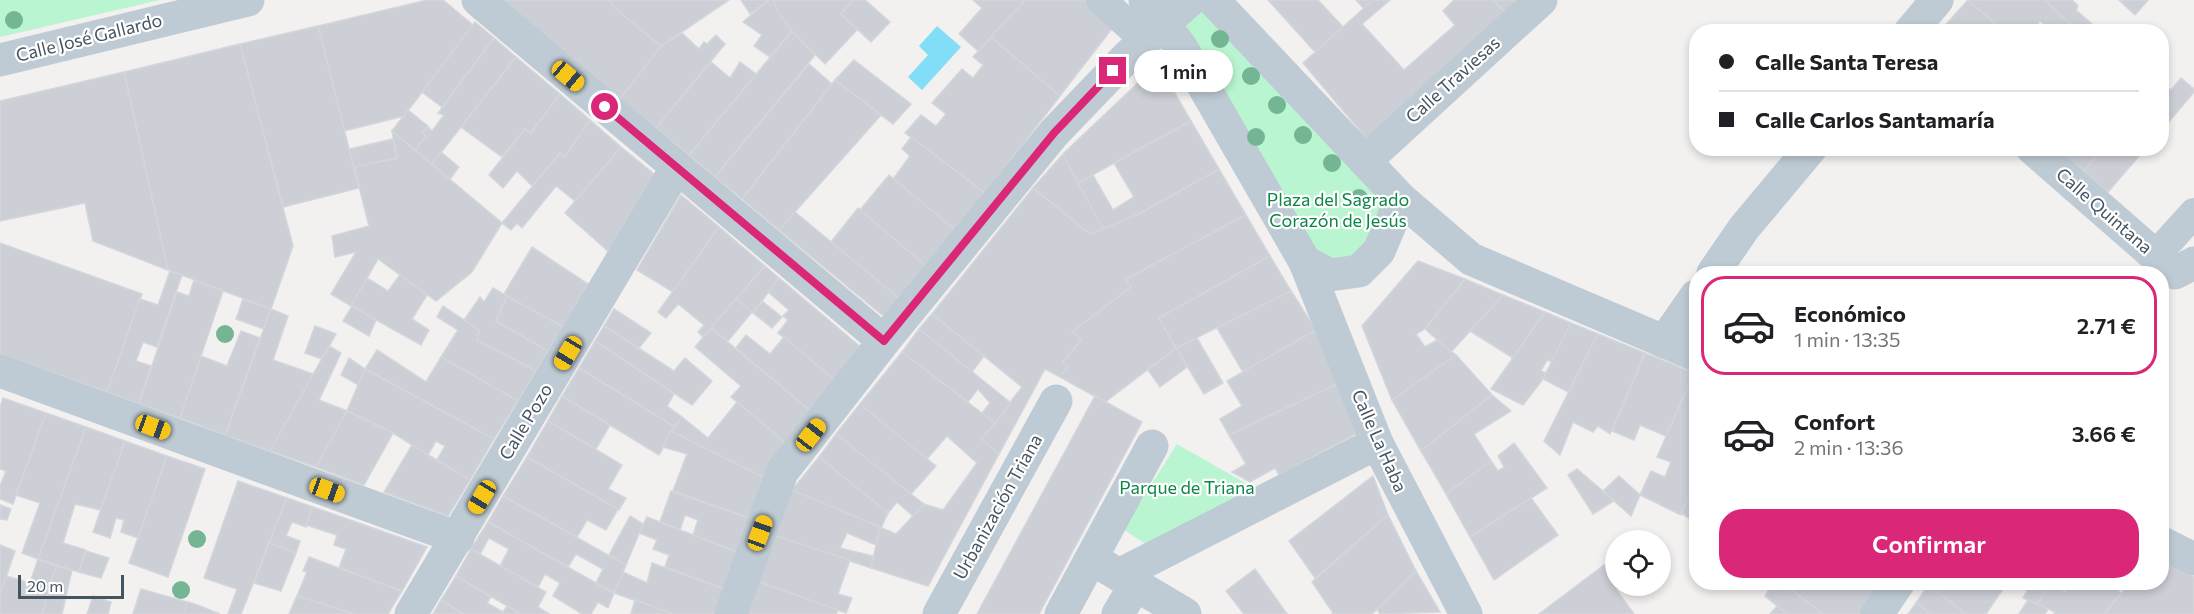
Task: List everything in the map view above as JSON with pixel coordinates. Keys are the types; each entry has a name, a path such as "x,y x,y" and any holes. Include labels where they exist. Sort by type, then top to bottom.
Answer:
{"street":[{"name":"Calle José Gallardo","path":"0,60 248,0"},
{"path":"478,0 884,341"},
{"path":"1101,0 1152,22 1181,47 1305,262 1330,275 1359,271 1378,251 1401,199"},
{"path":"731,614 782,472 884,341 1054,133 1128,56 1152,22 1190,0"},
{"path":"1213,0 1401,199 1470,259 1689,352"},
{"name":"Calle Traviesas","path":"1365,161 1541,0"},
{"path":"1917,24 1937,0"},
{"path":"1718,266 1744,228 1804,156"},
{"name":"Calle Quintana","path":"2042,156 2175,264"},
{"name":"Calle Pozo","path":"411,614 677,168"},
{"path":"2175,264 2194,213"},
{"name":"Calle La Haba","path":"1305,262 1377,443 1466,614"},
{"path":"1664,342 1689,306"},
{"path":"0,371 458,538"},
{"name":"Urbanización Triana","path":"939,614 1056,400"},
{"path":"1118,614 1127,580 1377,443"},
{"path":"1061,614 1152,446"},
{"path":"2169,546 2194,558"},
{"path":"1092,558 1185,614"},
{"path":"1877,614 1894,590"}],"green space":[{"path":"0,0 160,0 0,37"},
{"name":"Plaza del Sagrado Corazón de Jesús","path":"1190,0 1401,199 1379,251 1330,275 1181,47"},
{"name":"Parque de Triana","path":"1177,444 1254,488 1150,547 1123,529"}],"water":[{"path":"937,26 961,47 922,90 908,77 928,55 919,46"}],"building":[{"path":"427,0 443,0 473,25 404,116 344,131 318,26"},
{"path":"501,0 609,0 617,10 661,46 620,99"},
{"path":"609,0 729,0 661,46 617,10"},
{"path":"741,0 769,0 750,14"},
{"path":"769,0 773,0 778,12 792,31 770,57 754,46 762,35 743,22"},
{"path":"773,0 854,0 841,14 857,30 825,64 792,31 778,12"},
{"path":"854,0 865,0 890,22 871,42 841,14"},
{"path":"973,0 1025,0 978,51 959,34 982,8"},
{"path":"1025,0 1086,0 1114,26 1060,96 991,37"},
{"path":"1268,0 1318,0 1343,27 1315,52"},
{"path":"1356,0 1373,0 1364,9"},
{"path":"1373,0 1390,0 1362,24 1404,70 1455,25 1443,11 1454,0 1493,0 1506,14 1367,139 1303,63"},
{"path":"1493,0 1520,0 1506,14"},
{"path":"1968,0 1996,24 1946,24"},
{"path":"1968,0 2044,0 2071,24 2043,24 2040,21 2038,24 1996,24"},
{"path":"2044,0 2072,0 2078,6 2076,10 2092,24 2071,24"},
{"path":"2119,0 2148,0 2135,15"},
{"path":"475,22 494,38 442,107 422,92"},
{"path":"318,26 359,188 283,207 240,44"},
{"path":"792,31 815,55 715,177 689,155"},
{"path":"682,33 699,49 704,42 707,44 716,35 725,44 656,128 620,99 661,46"},
{"path":"991,37 1060,96 985,193 905,133 921,115 936,126 946,114 932,103 962,69 973,78 983,65 973,57"},
{"path":"494,38 516,57 432,164 415,150 426,136 422,133 428,127 432,131 444,115 438,113"},
{"path":"240,44 293,246 271,309 168,270 124,72"},
{"path":"516,57 560,94 531,133 525,129 502,157 461,127"},
{"path":"854,60 911,104 893,124 835,80"},
{"path":"711,62 730,78 740,62 756,74 689,155 656,128"},
{"path":"809,64 832,84 742,199 715,177"},
{"path":"1158,64 1191,121 1078,183 1063,154"},
{"path":"124,72 168,270 93,241 85,203 0,221 0,101"},
{"path":"2181,78 2194,89 2194,92 2169,122 2169,88 2171,90"},
{"path":"835,80 881,115 779,230 742,199"},
{"path":"560,94 590,120 565,157 560,153 532,186 517,171 503,188 489,175 525,129 531,133"},
{"path":"408,110 428,126 422,133 426,136 415,150 392,131"},
{"path":"590,120 621,147 575,201 556,186 522,228 517,223 511,230 502,223 560,153 565,157"},
{"path":"1191,121 1219,169 1139,214 1103,229 1078,183 1093,175 1113,210 1134,197 1114,163"},
{"path":"392,131 502,223 472,272 436,301 378,259 351,306 331,294 356,252 335,257 332,236 369,226 354,167 397,158"},
{"path":"911,137 985,193 955,230 893,179 910,156 902,149"},
{"path":"393,139 397,158 354,167 349,149"},
{"path":"621,147 654,174 608,251 565,213"},
{"path":"441,152 459,167 450,179 432,164"},
{"path":"1063,154 1103,229 1090,234 1033,188"},
{"path":"2066,156 2096,156 2084,171"},
{"path":"2096,156 2139,156 2108,192 2084,171"},
{"path":"1219,169 1246,215 1126,279 1131,287 1072,332 1081,340 1063,362 1068,367 1060,377 1045,369 999,454 981,439 1022,387 932,314 1033,188 1090,234 1139,214"},
{"path":"889,175 955,230 927,267 860,210"},
{"path":"681,195 719,227 673,292 637,270"},
{"path":"858,208 927,267 901,300 831,242"},
{"path":"795,212 901,300 887,319 779,230"},
{"path":"1246,215 1270,256 1159,318 1176,348 1105,402 1060,377 1068,367 1063,362 1081,340 1072,332 1131,287 1126,279"},
{"path":"719,227 765,266 703,337 698,332 704,325 678,304 666,318 658,312"},
{"path":"0,243 142,294 107,392 0,354"},
{"path":"532,247 588,284 563,327 504,294"},
{"path":"1270,256 1291,291 1176,348 1159,318"},
{"path":"1418,261 1465,279 1425,329 1416,334 1425,347 1437,340 1456,355 1392,400 1362,326"},
{"path":"765,266 779,278 753,313 736,299"},
{"path":"170,271 182,275 157,347 143,342 136,361 151,366 139,404 107,392 140,299 158,305"},
{"path":"400,275 427,295 412,319 429,330 421,345 351,306 367,278 388,291"},
{"path":"779,278 863,349 837,382 778,333 788,320 783,316 789,310 768,292"},
{"path":"1465,279 1503,295 1451,352 1425,329"},
{"path":"194,280 223,291 180,418 139,404 177,292 189,296"},
{"path":"493,288 507,296 496,321 548,351 536,371 477,340 479,330 464,320 480,297 484,302"},
{"path":"1291,291 1316,330 1243,372 1217,328"},
{"path":"1503,295 1545,312 1513,358 1470,331"},
{"path":"507,296 563,327 548,351 496,321"},
{"path":"243,299 271,309 264,329 236,319"},
{"path":"736,299 752,312 728,341 711,328"},
{"path":"762,301 782,317 772,328 753,313"},
{"path":"352,306 376,320 369,336 343,321"},
{"path":"443,306 479,330 477,340 536,371 518,401 441,357 458,330 437,317"},
{"path":"271,309 288,316 273,360 313,374 270,451 225,435"},
{"path":"614,309 651,333 639,348 604,326"},
{"path":"1545,312 1571,323 1552,362 1547,360 1541,371 1546,373 1543,379 1523,405 1491,389"},
{"path":"932,314 984,356 972,372 919,329"},
{"path":"1571,323 1598,334 1568,392 1543,379"},
{"path":"315,326 336,334 322,359 305,353"},
{"path":"604,326 674,371 685,358 712,381 692,405 595,341"},
{"path":"711,328 813,413 788,445 731,397 741,386 695,347"},
{"path":"919,329 1011,403 995,423 982,413 990,403 978,389 968,402 902,352"},
{"path":"1316,330 1337,384 1229,435 1220,419 1242,406 1227,381"},
{"path":"241,331 260,338 225,435 180,418 201,356 227,366"},
{"path":"1598,334 1645,353 1610,434 1598,426 1593,432 1573,422 1560,455 1544,441"},
{"path":"746,335 770,354 784,337 837,382 813,413 736,348"},
{"path":"1197,338 1223,383 1204,394 1176,348"},
{"path":"595,341 674,394 667,406 682,417 675,427 579,368"},
{"path":"329,346 341,353 319,400 347,411 316,467 270,451"},
{"path":"1176,348 1187,367 1160,387 1148,370"},
{"path":"377,350 426,382 441,357 518,401 494,439 365,369"},
{"path":"902,352 995,423 981,439 999,454 928,586 871,568 880,527 896,534 924,504 943,510 977,463 947,436 927,459 860,404"},
{"path":"1645,353 1689,371 1689,384 1666,436 1640,425 1634,440 1612,431"},
{"path":"1456,355 1492,395 1421,451 1392,400"},
{"path":"349,358 365,369 358,385 341,375"},
{"path":"579,368 675,427 659,455 562,396"},
{"path":"365,369 494,439 470,480 437,460 445,446 436,441 428,455 393,433 347,411"},
{"path":"1337,384 1356,434 1279,475 1275,468 1250,482 1232,472 1246,464 1229,435"},
{"path":"1689,384 1689,497 1681,515 1640,495 1651,471 1665,477 1671,462 1657,457"},
{"path":"1492,395 1511,411 1474,434 1491,461 1446,494 1421,451"},
{"path":"562,396 610,425 596,449 548,421"},
{"path":"1095,396 1142,422 1039,614 977,614"},
{"path":"3,398 46,413 13,504 0,499 0,486 6,471 0,469 0,407"},
{"path":"737,402 788,445 763,477 671,431 682,417 708,438"},
{"path":"860,404 936,466 911,494 836,434"},
{"path":"347,411 393,433 364,485 316,467"},
{"path":"46,413 86,427 38,559 22,553 40,503 16,495"},
{"path":"548,421 622,465 608,489 626,498 619,510 527,457"},
{"path":"86,427 125,441 101,510 75,504 63,543 86,550 79,572 38,559"},
{"path":"671,431 763,477 749,518 673,491 687,454 663,447"},
{"path":"836,434 924,504 913,516 897,502 888,513 819,457"},
{"path":"125,441 167,456 138,538 121,532 124,520 116,518 110,538 93,532"},
{"path":"1514,443 1547,488 1470,537 1446,494 1491,461 1498,471 1504,467 1498,456"},
{"path":"412,445 470,480 448,516 384,492"},
{"path":"167,456 205,469 168,577 129,563"},
{"path":"527,457 618,509 606,530 587,520 577,537 503,496"},
{"path":"819,457 888,513 881,528 792,490"},
{"path":"1577,469 1614,501 1593,514 1568,475"},
{"path":"1373,476 1388,515 1315,578 1289,541"},
{"path":"1619,476 1640,495 1631,516 1603,491"},
{"path":"238,481 287,498 241,614 228,614 237,589 204,578"},
{"path":"792,490 880,527 876,545 847,533 840,548 873,556 871,568 776,536"},
{"path":"671,491 749,518 737,552 693,535 698,520 685,515 680,530 660,522"},
{"path":"503,496 626,565 614,593 596,583 603,569 576,554 568,567 488,522"},
{"path":"1689,496 1689,518 1681,513"},
{"path":"287,498 313,507 306,527 292,522 286,536 300,541 296,553 269,543"},
{"path":"1531,498 1558,535 1494,580 1470,537"},
{"path":"0,505 11,509 7,520 0,519"},
{"path":"313,507 427,547 402,591 339,568 346,549 334,545 337,535 306,525"},
{"path":"1388,515 1416,571 1372,614 1332,614 1312,582"},
{"path":"630,516 643,524 626,565 609,555"},
{"path":"647,517 737,552 724,589 665,567 669,555 653,549 657,540 639,533"},
{"path":"488,522 614,593 608,608 598,602 591,614 582,614 553,596 560,583 545,574 538,587 500,566 509,549 489,538 480,554 471,549"},
{"path":"776,536 850,560 838,594 852,598 846,613 759,582"},
{"path":"269,543 296,553 281,591 254,583"},
{"path":"0,545 15,551 0,595"},
{"path":"471,549 546,592 538,607 549,614 521,614 456,576"},
{"path":"86,551 109,558 101,578 79,572"},
{"path":"309,557 402,591 388,614 355,614 297,596 307,572 303,571"},
{"path":"38,559 56,566 42,614 0,614 0,595 6,576 30,583"},
{"path":"652,563 724,589 716,614 674,614 614,593 623,572 647,583"},
{"path":"2169,563 2194,577 2194,614 2104,614 2124,590 2169,590"},
{"path":"1605,564 1605,596 1621,596 1634,614 1539,614"},
{"path":"56,566 72,570 62,614 42,614"},
{"path":"1255,569 1287,614 1244,614 1226,591"},
{"path":"1416,571 1440,612 1380,614 1377,609"},
{"path":"456,576 491,597 487,603 503,612 507,606 521,614 463,614 441,600"},
{"path":"759,582 838,610 836,614 748,614"},
{"path":"141,589 187,602 184,614 133,614"},
{"path":"1768,590 1792,590 1823,614 1787,614 1765,596"},
{"path":"1792,590 1885,590 1868,614 1823,614"},
{"path":"1925,590 1935,590 1966,614 1931,614 1916,603"},
{"path":"1935,590 2002,590 1986,614 1966,614"},
{"path":"2028,590 2047,590 2037,604 2023,598"},
{"path":"2047,590 2066,592 2067,590 2117,590 2121,593 2104,614 2054,614 2055,612 2037,604"},
{"path":"93,596 111,602 108,614 87,614"},
{"path":"297,596 355,614 289,614"},
{"path":"441,600 463,614 433,614"},
{"path":"635,600 674,614 631,614"},
{"path":"2028,600 2048,609 2045,614 2019,614"},
{"path":"187,602 195,604 220,614 184,614"},
{"path":"1916,603 1931,614 1908,614"},
{"path":"1777,606 1787,614 1770,614"}],"route":[{"path":"605,107 884,341 1054,133 1113,71"}]}
